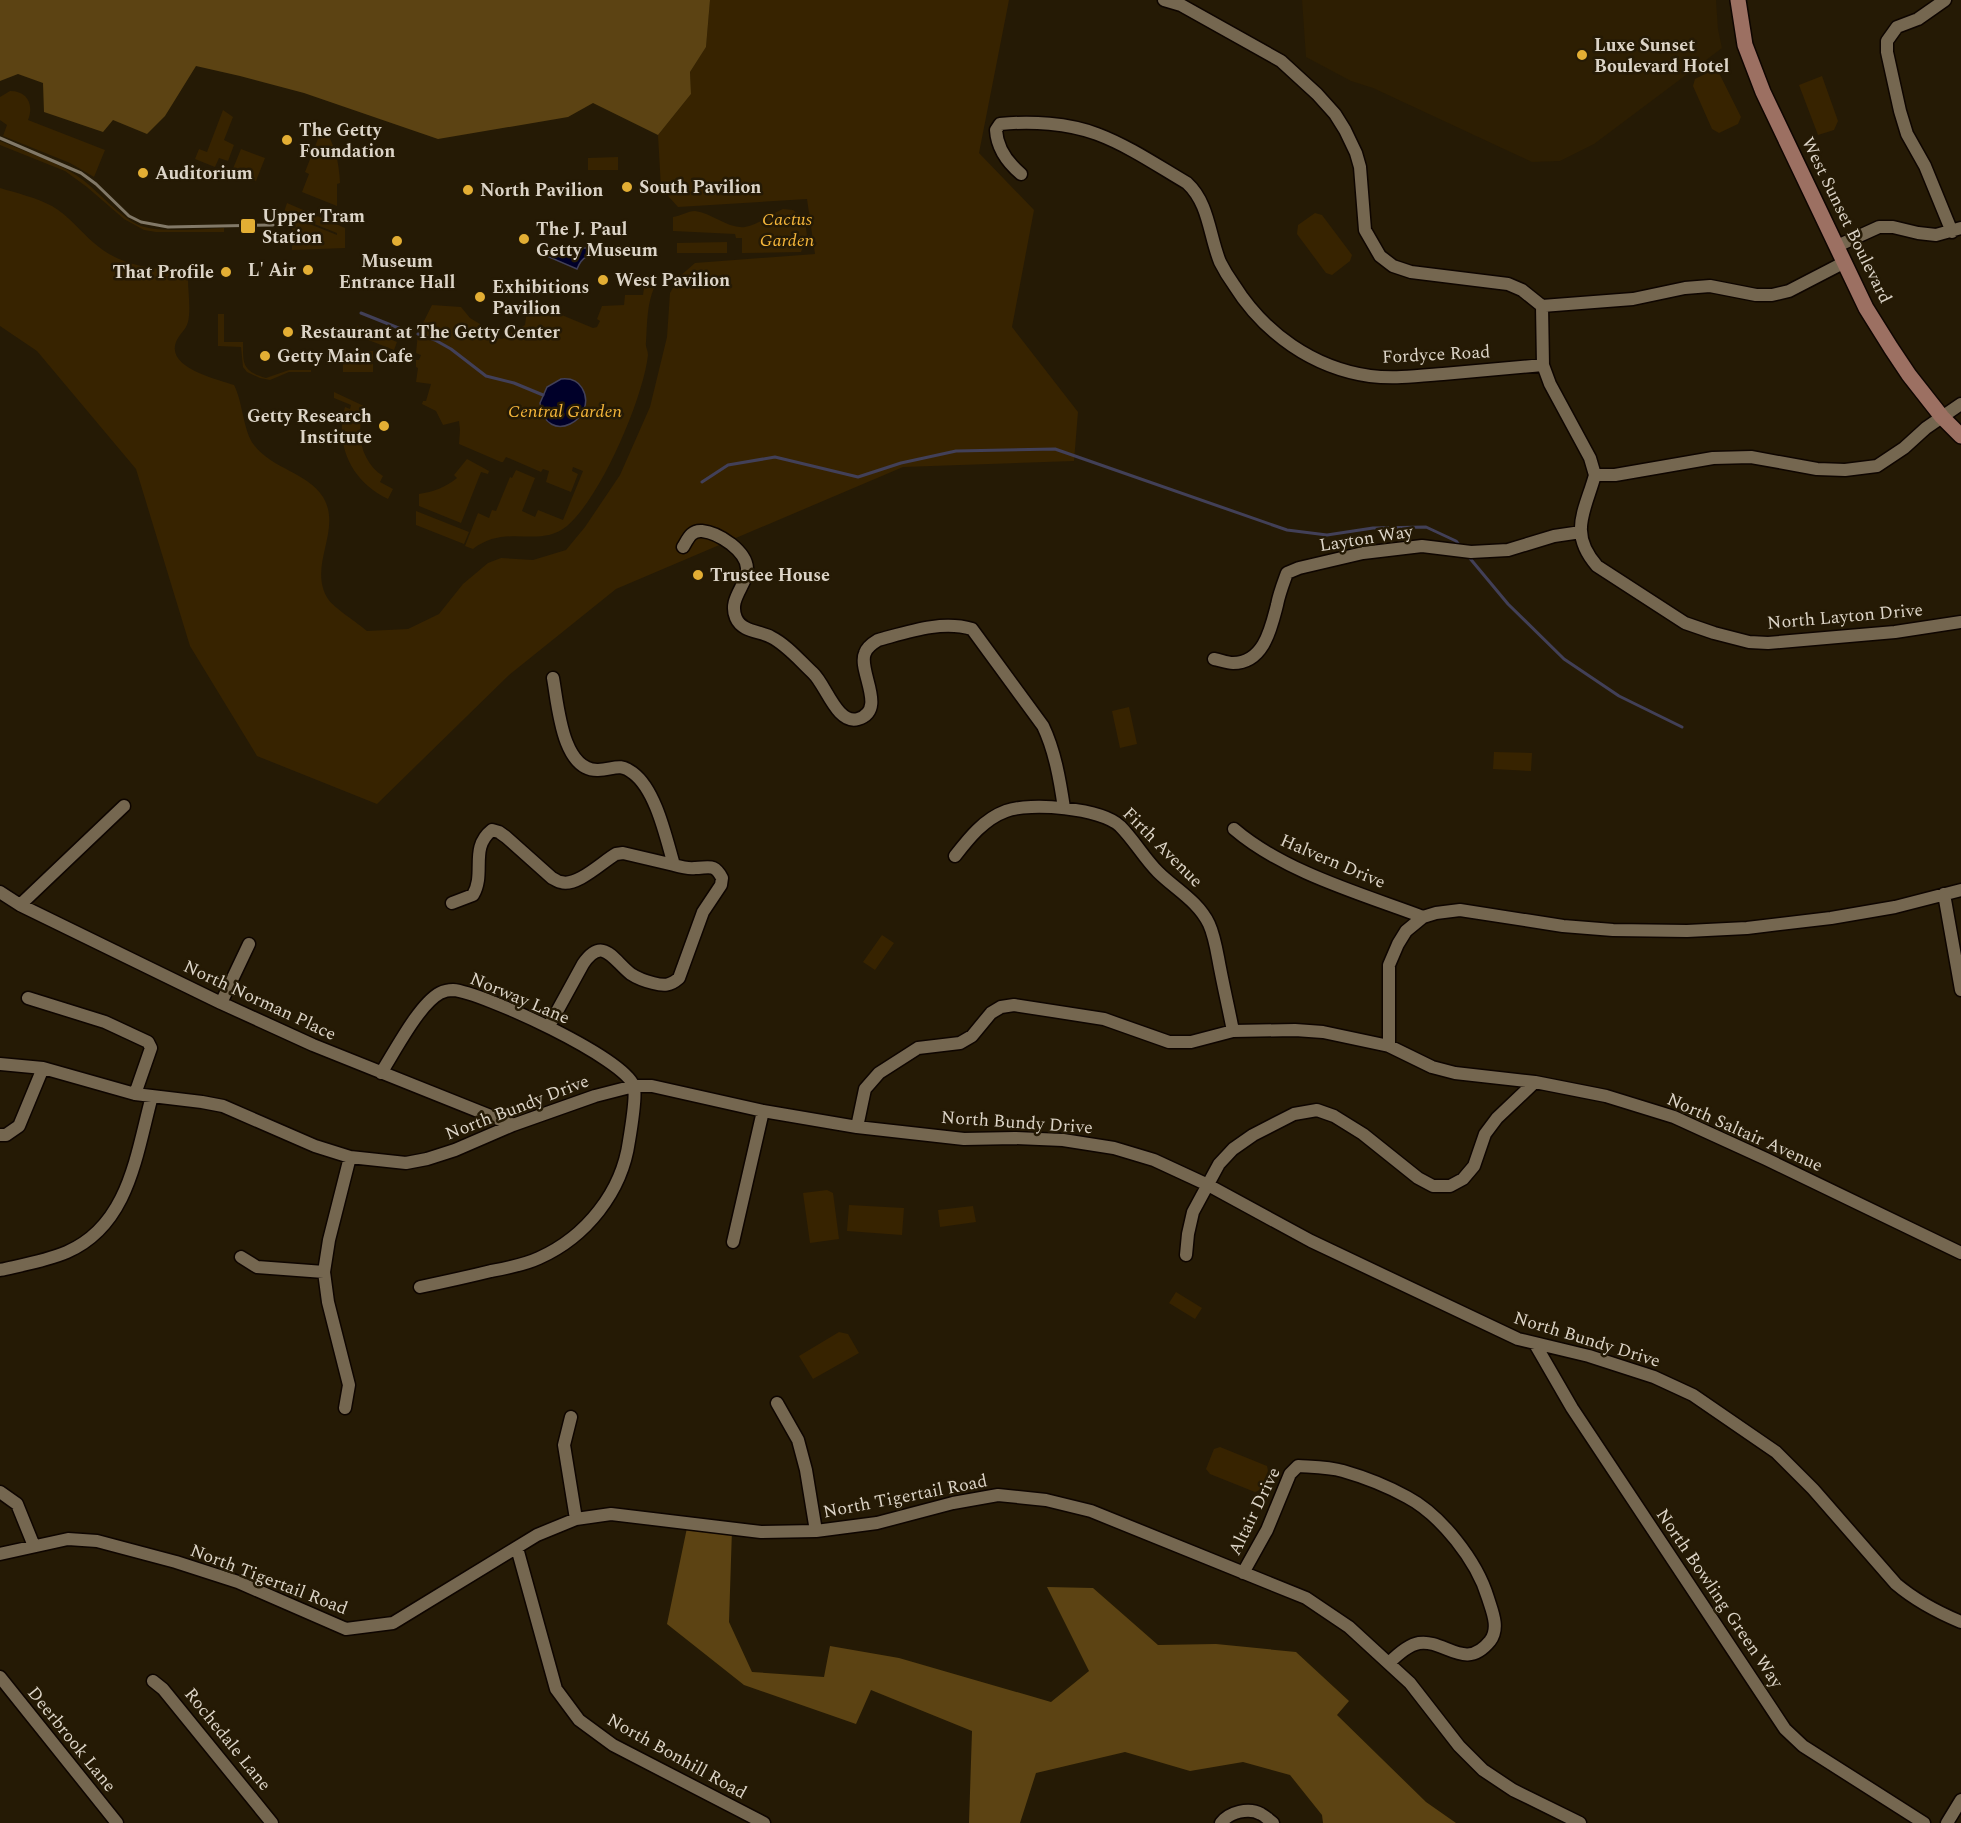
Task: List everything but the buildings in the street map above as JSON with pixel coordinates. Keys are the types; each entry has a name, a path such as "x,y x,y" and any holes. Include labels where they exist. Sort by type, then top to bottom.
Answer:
{"main road":[{"name":"West Sunset Boulevard","path":"1738,0 1742,28 1763,92 1866,308 1891,348 1942,417 1961,436"}],"street":[{"path":"1164,0 1181,5 1281,61 1335,114 1346,130 1360,167 1365,230 1380,256 1393,266 1411,272 1508,284 1522,290 1542,306 1633,299 1685,288 1710,286 1756,295 1772,295 1789,291 1845,262"},
{"path":"1837,246 1880,228 1893,227 1936,235 1957,230 1907,134 1887,52 1887,42 1897,27 1918,19 1945,0"},
{"name":"Fordyce Road","path":"1021,174 1010,165 999,144 996,130 1000,124 1037,123 1096,133 1122,145 1187,183 1202,202 1220,261 1233,285 1253,313 1298,350 1327,364 1370,376 1406,377 1543,365"},
{"path":"1542,306 1543,365 1550,384 1590,458 1595,475 1583,511 1581,532"},
{"path":"1595,475 1615,475 1713,458 1751,457 1817,469 1845,470 1877,466 1961,404"},
{"path":"683,547 692,534 705,531 722,538 743,555 747,566 747,576 736,599 736,618 742,626 777,640 821,682 842,715 851,719 860,718 868,712 872,704 863,664 865,653 871,644 878,640 936,626 957,624 972,629 1043,726 1050,740 1064,808"},
{"name":"North Layton Drive","path":"1581,532 1582,543 1587,554 1598,566 1647,599 1685,623 1749,642 1829,639 1961,622"},
{"name":"Layton Way","path":"1214,659 1233,663 1248,659 1258,652 1268,638 1287,573 1299,568 1363,553 1422,546 1471,552 1508,550 1554,536 1581,532"},
{"path":"553,678 566,739 576,761 587,769 601,770 612,766 622,766 634,773 654,802 674,865"},
{"path":"20,905 124,806"},
{"name":"Firth Avenue","path":"955,856 970,835 986,823 1005,811 1026,807 1064,808 1090,812 1120,826 1148,861 1197,906 1208,923 1215,942 1233,1031"},
{"name":"Halvern Drive","path":"1234,829 1251,844 1308,873 1423,917"},
{"path":"452,903 473,895 477,887 480,843 492,830 506,837 552,878 561,883 579,879 616,854 623,853 691,868 713,867 722,878 721,885 703,912 679,978 672,985 662,986 644,981 630,973 613,956 604,951 595,951 583,964 549,1026"},
{"path":"1389,1046 1389,965 1406,931 1423,917 1437,913 1460,910 1563,926 1613,930 1687,931 1747,928 1831,918 1895,907 1961,890"},
{"name":"North Norman Place","path":"0,892 20,905 313,1045 513,1125"},
{"path":"1944,894 1961,990"},
{"path":"221,1003 249,944"},
{"name":"Norway Lane","path":"381,1073 426,1005 438,994 450,989 468,993 549,1026 624,1072 634,1086"},
{"path":"28,998 105,1022 148,1042 151,1048 135,1094"},
{"name":"North Saltair Avenue","path":"857,1127 866,1089 869,1082 879,1073 918,1048 960,1043 972,1036 991,1013 1001,1007 1014,1005 1104,1020 1169,1042 1191,1042 1233,1031 1323,1032 1389,1046 1432,1067 1455,1073 1535,1082 1606,1096 1674,1117 1961,1253"},
{"name":"North Bundy Drive","path":"0,1064 43,1068 135,1094 202,1102 223,1107 315,1146 350,1157 406,1163 455,1150 513,1125 595,1096 634,1086 652,1086 763,1111 857,1127 964,1139 1063,1140 1114,1148 1154,1160 1208,1185 1311,1241 1518,1339 1600,1360 1654,1377 1693,1395 1776,1452 1813,1489 1910,1597 1932,1610 1961,1622"},
{"path":"0,1135 6,1135 19,1126 43,1068"},
{"path":"1186,1255 1193,1212 1219,1164 1233,1149 1253,1135 1294,1114 1317,1110 1334,1116 1363,1134 1418,1178 1433,1186 1450,1186 1463,1179 1473,1166 1485,1134 1497,1118 1535,1082"},
{"path":"420,1287 518,1265 539,1258 580,1232 600,1210 617,1181 628,1151 634,1086"},
{"path":"0,1270 49,1259 87,1241 105,1226 117,1208 128,1182 152,1096"},
{"path":"733,1242 763,1111"},
{"path":"345,1408 349,1385 328,1302 324,1272 329,1240 350,1157"},
{"path":"241,1257 257,1267 324,1272"},
{"name":"North Bowling Green Way","path":"1535,1344 1572,1408 1785,1729 1803,1746 1924,1823"},
{"path":"777,1403 798,1440 806,1470 816,1531"},
{"path":"572,1418 564,1445 576,1519"},
{"name":"Altair Drive","path":"1243,1573 1267,1530 1290,1474 1298,1466 1341,1470 1408,1497 1431,1514 1455,1539 1475,1567 1485,1588 1496,1624 1491,1640 1478,1651 1462,1656 1435,1645 1419,1643 1400,1652 1389,1662"},
{"path":"0,1492 17,1504 34,1546"},
{"name":"North Tigertail Road","path":"0,1554 68,1539 98,1541 238,1582 346,1629 393,1623 537,1535 576,1519 611,1514 761,1532 816,1531 876,1523 953,1503 998,1496 1046,1500 1091,1511 1306,1598 1349,1627 1389,1662 1410,1683 1459,1746 1484,1770 1513,1790 1580,1823"},
{"name":"North Bonhill Road","path":"517,1548 556,1689 579,1720 613,1745 764,1823"},
{"name":"Deerbrook Lane","path":"0,1677 117,1823"},
{"name":"Rochedale Lane","path":"153,1681 163,1689 272,1823"},
{"path":"1947,1823 1961,1800"},
{"path":"1221,1823 1240,1811 1259,1812 1273,1823"}],"shaded area":[{"path":"0,0 710,0 706,47 690,72 691,94 658,135 593,103 568,117 438,139 304,93 196,66 165,116 147,134 113,120 103,132 44,112 43,83 18,74 0,81"},
{"path":"1302,0 1716,0 1722,48 1594,144 1560,161 1532,162 1373,88 1351,81 1306,57"},
{"path":"688,1523 732,1529 729,1622 752,1672 824,1677 830,1646 899,1658 1051,1702 1089,1671 1047,1587 1093,1588 1158,1645 1216,1644 1296,1652 1349,1701 1337,1715 1426,1802 1456,1823 1323,1823 1322,1815 1290,1775 1243,1762 1190,1771 1125,1752 1036,1773 1020,1823 969,1823 972,1731 871,1690 856,1724 744,1685 667,1624"}],"green space":[{"path":"710,0 1009,0 979,153 1034,210 1012,327 1078,412 1074,461 903,467 616,589 509,675 377,804 257,756 190,646 136,469 37,351 0,326 0,188 52,206 94,243 114,257 146,267 180,271 188,279 188,322 176,342 175,351 178,359 195,371 234,385 250,439 254,445 270,460 308,482 323,497 328,510 329,522 321,574 328,599 367,631 408,629 439,614 463,584 488,563 501,558 533,560 566,550 585,527 620,475 650,407 667,337 670,293 679,277 695,263 815,254 807,199 678,207 661,188 658,135 691,94 690,72 706,47"},
{"path":"1713,70 1719,73 1741,117 1738,124 1719,133 1712,129 1693,86 1695,79"},
{"path":"1822,76 1838,121 1834,130 1818,135 1799,85"},
{"path":"10,91 21,93 28,100 30,114 28,120 105,150 94,177 70,163 3,136 7,125 0,120 0,97"},
{"path":"223,110 233,117 224,140 234,145 228,161 219,158 215,167 195,159 199,149 207,152"},
{"path":"323,126 336,153 339,167 340,183 337,184 337,206 302,192 309,174 305,172"},
{"path":"0,141 76,175 116,210 141,226 171,230 224,228 224,232 144,230 124,219 65,171 0,145"},
{"path":"241,149 265,158 256,181 232,171"},
{"path":"618,157 618,170 588,170 588,158"},
{"path":"287,203 345,228 345,248 292,250 292,217 337,235 337,233 284,212"},
{"name":"Cactus Garden","path":"783,209 793,210 805,220 807,236 801,252 742,253 742,238 736,238 735,234 673,231 673,217 692,211 701,212 732,226 745,227"},
{"path":"1315,213 1322,215 1352,255 1350,261 1332,275 1326,273 1297,234 1298,225"},
{"path":"727,242 727,253 677,253 677,243"},
{"name":"Central Garden","path":"644,288 654,288 648,314 646,344 648,355 638,396 606,471 580,512 567,526 556,533 534,537 498,538 486,541 473,549 465,546 478,513 489,518 492,510 496,511 510,477 512,478 516,470 535,478 522,511 535,517 538,510 563,520 583,471 573,467 572,471 578,474 571,492 546,482 549,471 543,469 541,472 506,457 501,462 459,444 459,421 443,425 436,411 422,404 426,401 431,384 416,382 418,368 416,360 419,360 421,355 416,353 418,333 432,305 461,307 491,337 502,339 525,325 528,302 593,328 597,327 600,321 597,319 602,306 624,305 625,295 643,295"},
{"path":"218,314 224,314 224,342 243,342 244,361 252,373 266,378 289,370 311,370 311,372 289,372 270,380 247,372 243,367 241,347 218,346"},
{"path":"357,326 397,342 394,350 353,334"},
{"path":"343,351 373,351 373,372 343,372"},
{"path":"334,392 366,407 360,426 362,445 369,463 383,476 380,482 393,489 388,499 365,483 349,461 344,448 342,421 345,407 350,409 351,405 334,398"},
{"path":"467,459 489,471 488,474 481,472 461,523 419,506 419,494 439,489 453,481 457,478 454,475"},
{"path":"416,511 469,532 464,544 416,525"},
{"path":"1129,707 1137,744 1120,748 1112,711"},
{"path":"1494,752 1532,753 1531,771 1493,769"},
{"path":"882,935 894,943 875,970 863,962"},
{"path":"827,1190 833,1193 839,1239 810,1243 803,1193"},
{"path":"849,1205 904,1208 902,1235 847,1231"},
{"path":"973,1206 976,1222 940,1227 938,1210"},
{"path":"1176,1292 1202,1308 1195,1319 1169,1303"},
{"path":"839,1332 848,1334 859,1353 813,1379 799,1356"},
{"path":"1220,1447 1267,1466 1268,1471 1260,1490 1255,1492 1210,1474 1206,1469 1214,1449"}],"water":[{"path":"571,248 602,248 602,255 586,257 577,269 542,254 545,249 551,249 557,256 564,256"},
{"path":"561,379 576,382 582,388 586,399 584,409 578,418 570,424 561,426 552,424 544,417 540,403 547,387"}],"waterway":[{"path":"361,313 406,331"},
{"path":"418,334 451,349 486,376 514,383 543,395"},
{"path":"702,482 728,465 775,457 858,477 901,463 956,451 1055,449 1287,530 1327,535 1373,528 1426,527 1456,541 1460,546"},
{"path":"1468,556 1508,604 1564,659 1619,696 1682,727"}],"railway":[{"path":"0,138 81,173 96,184 129,216 141,222 168,227 273,225"}],"place":[{"name":"Luxe Sunset Boulevard Hotel","path":"1582,55"},
{"name":"The Getty Foundation","path":"287,140"},
{"name":"Auditorium","path":"143,173"},
{"name":"South Pavilion","path":"627,187"},
{"name":"North Pavilion","path":"468,190"},
{"name":"Upper Tram Station","path":"248,226"},
{"name":"The J. Paul Getty Museum","path":"524,239"},
{"name":"Museum Entrance Hall","path":"397,241"},
{"name":"L' Air","path":"308,270"},
{"name":"That Profile","path":"226,272"},
{"name":"West Pavilion","path":"603,280"},
{"name":"Exhibitions Pavilion","path":"480,297"},
{"name":"Restaurant at The Getty Center","path":"288,332"},
{"name":"Getty Main Cafe","path":"265,356"},
{"name":"Getty Research Institute","path":"384,426"},
{"name":"Trustee House","path":"698,575"}]}
